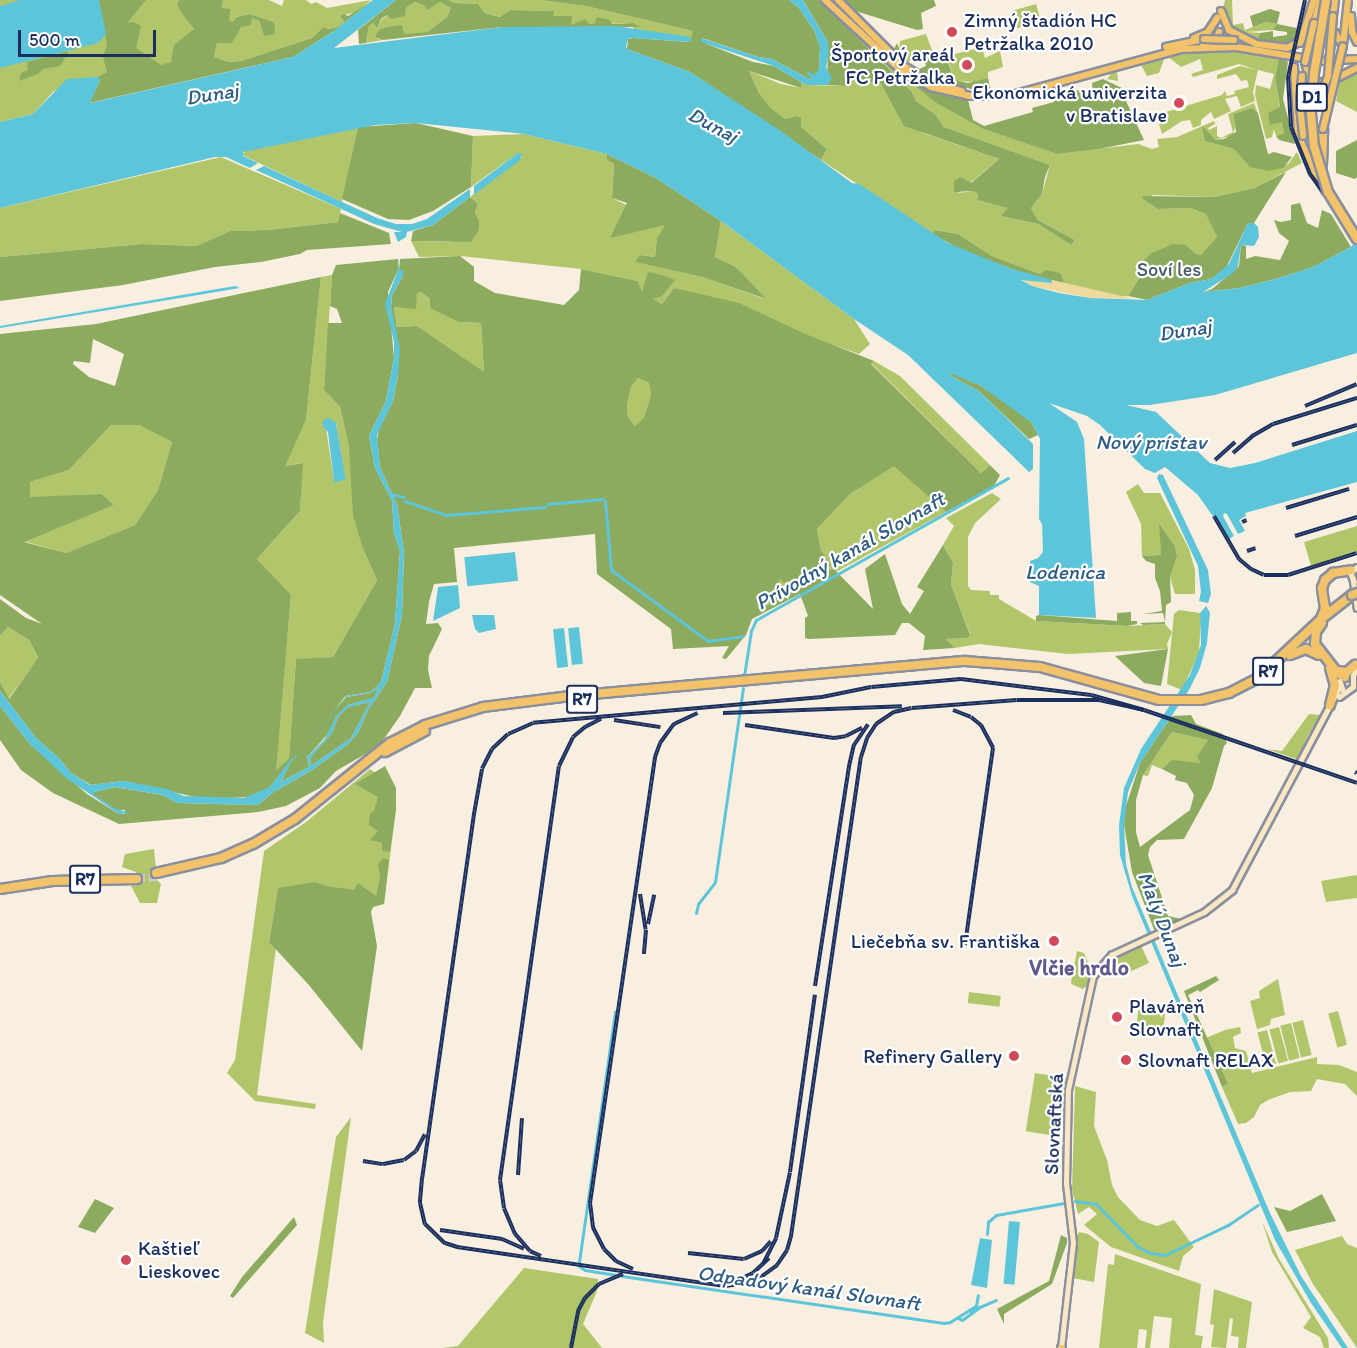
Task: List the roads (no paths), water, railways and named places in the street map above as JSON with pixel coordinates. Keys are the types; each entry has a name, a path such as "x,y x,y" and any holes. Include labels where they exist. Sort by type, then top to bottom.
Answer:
{"highway":[{"name":"D1","path":"1328,0 1316,86 1315,124 1320,161 1337,202 1357,233"},
{"name":"D1","path":"1328,0 1317,46 1311,113 1315,153 1328,192 1357,238"},
{"path":"1320,161 1323,129"},
{"path":"1313,168 1328,192"},
{"path":"1329,611 1322,588 1325,580 1333,573 1353,581"},
{"name":"R7","path":"156,875 221,858 253,844 295,819 390,743 425,725 477,708 541,699 942,662 989,662 1055,672 1152,700 1204,702 1230,697 1253,687 1290,655 1353,581"},
{"path":"1321,621 1316,632 1315,644 1345,684"},
{"name":"R7","path":"1204,702 1257,679 1321,621"},
{"path":"1290,655 1303,649 1311,650 1332,668 1345,672 1356,668"},
{"path":"1332,668 1335,685 1334,701"},
{"name":"R7","path":"0,884 52,876 137,877 52,880 0,889"}],"main road":[{"path":"825,0 902,71 931,87 964,96 1012,95 1167,51 1247,42 1284,49 1300,44 1314,33 1325,29 1337,35 1343,46"},
{"path":"838,0 904,66 937,85 970,93 1015,90 1204,39 1328,62 1357,58"},
{"path":"1300,44 1314,0"},
{"path":"1313,168 1301,117 1305,62 1320,0"},
{"path":"1279,54 1294,67 1306,95 1316,96 1323,90 1328,76 1335,0"},
{"path":"1349,0 1352,29 1357,42"},
{"path":"1323,129 1343,46 1349,0"},
{"path":"1221,11 1228,30 1256,44"},
{"path":"1186,42 1208,32 1217,18"},
{"path":"1200,47 1215,40 1219,32 1227,44 1235,43"},
{"path":"1247,42 1317,58 1357,58"},
{"path":"1305,62 1311,78 1324,83 1357,68"},
{"path":"1294,67 1298,135 1313,168"},
{"path":"1353,581 1357,608"},
{"path":"1334,701 1356,668"},
{"name":"Slovnaftská","path":"1061,1348 1073,1238 1066,1183 1070,1074 1095,971 1111,955 1204,912 1231,891 1334,701 1356,668"},
{"name":"Slovnaftská","path":"1307,750 1334,701"}],"water":[{"path":"20,0 99,0 106,34 98,43 0,68 0,6"},
{"path":"373,0 396,0 334,48 502,27 616,26 691,37 690,42 632,38 628,39 626,46 627,49 690,72 778,129 852,183 859,184 948,243 1009,268 1052,280 1052,283 1021,280 1032,286 1059,293 1090,298 1147,300 1190,283 1211,279 1229,264 1248,223 1254,223 1258,227 1259,237 1254,246 1241,245 1238,266 1233,273 1203,292 1240,288 1313,267 1351,247 1357,240 1357,353 1215,395 1150,405 1126,405 1156,412 1210,463 1230,468 1255,463 1357,431 1357,482 1245,513 1246,516 1239,520 1245,531 1238,534 1227,514 1224,513 1223,516 1234,536 1229,539 1215,516 1198,495 1165,467 1155,473 1145,469 1100,425 1087,416 1049,403 1077,422 1084,439 1096,618 1039,615 1039,586 1030,582 1030,561 1038,558 1043,552 1042,524 1039,519 1040,439 1032,423 981,386 950,373 951,376 979,391 1033,444 1033,469 1029,472 908,355 854,319 721,221 656,178 607,154 524,134 416,123 375,125 243,152 243,156 258,163 250,168 226,157 215,157 0,208 0,122 33,114 67,79 98,77 100,80 90,103 293,57 334,31"},
{"path":"789,0 803,0 828,42 829,53 826,67 832,79 827,85 806,85 774,66 701,42 701,38 758,57 772,59 811,80 807,74 808,71 814,75 819,70 820,47 815,32 799,8"},
{"path":"518,153 522,154 520,160 474,195 474,186"},
{"path":"264,166 377,218 396,224 412,224 427,219 470,189 470,197 433,225 407,232 406,237 398,242 394,232 402,232 374,224 256,170"},
{"path":"399,256 399,270 403,270 403,276 392,295 391,307 400,349 398,374 393,401 377,435 380,467 397,505 404,552 402,615 387,682 368,710 358,733 347,745 312,770 272,793 258,805 177,803 163,795 115,787 94,792 94,795 116,809 131,813 119,814 65,777 29,743 0,706 0,691 37,739 59,758 71,773 90,785 124,781 167,789 184,796 244,798 270,787 291,759 303,752 345,696 371,692 381,682 395,624 400,551 394,533 392,501 375,468 369,436 386,401 394,358 394,342 385,304 398,270","holes":["379,688 373,698 348,705 336,716 325,739 307,757 309,767 281,782 292,760 303,752 345,697 371,693","370,702 351,738 311,766 310,758 332,733 338,717 349,707"]},
{"path":"235,286 240,288 0,328 0,326"},
{"path":"329,418 336,423 346,479 337,482 334,482 328,432 323,427 323,420"},
{"path":"1159,474 1163,475 1208,570 1211,594 1208,603 1199,601 1201,592 1198,566 1157,478"},
{"path":"515,552 518,581 467,586 464,557"},
{"path":"458,585 460,608 433,621 438,587"},
{"path":"1206,606 1210,613 1207,643 1200,668 1189,690 1140,763 1128,792 1124,825 1126,864 1132,887 1270,1213 1301,1276 1348,1348 1342,1348 1311,1303 1275,1240 1132,896 1120,855 1119,825 1124,788 1141,749 1190,675 1201,645 1200,613"},
{"path":"472,615 494,615 496,629 479,633 475,629"},
{"path":"579,627 583,664 572,665 568,628"},
{"path":"564,628 568,667 557,668 553,629"},
{"path":"1009,1221 1020,1222 1014,1285 1004,1284"},
{"path":"980,1238 992,1240 987,1288 971,1285"}],"waterway":[{"name":"Prívodný kanál Slovnaft","path":"744,676 751,631 756,620 1008,478"},
{"path":"390,494 404,497"},
{"path":"547,504 603,499"},
{"path":"405,501 446,515 545,507"},
{"path":"605,501 611,570 708,641 743,636"},
{"name":"Prívodný kanál Slovnaft","path":"696,913 698,904 715,882 743,688"},
{"name":"Odpadový kanál Slovnaft","path":"579,1262 615,1012"},
{"name":"Odpadový kanál Slovnaft","path":"1075,1201 1096,1204 1138,1247 1150,1253 1165,1255 1228,1225 1258,1205"},
{"name":"Odpadový kanál Slovnaft","path":"987,1234 988,1222 996,1215 1064,1203"},
{"name":"Odpadový kanál Slovnaft","path":"579,1266 585,1270 615,1275"},
{"name":"Odpadový kanál Slovnaft","path":"622,1276 944,1323 950,1322 976,1306 978,1295"},
{"path":"970,1311 996,1300"},
{"name":"Odpadový kanál Slovnaft","path":"958,1318 962,1320 980,1307"}],"tunnel":[{"path":"137,879 157,877"}],"railway":[{"path":"1305,0 1288,77 1291,127 1310,174 1357,238"},
{"path":"1305,406 1357,384"},
{"path":"1233,453 1254,435 1273,424 1357,398"},
{"path":"1292,445 1357,425"},
{"path":"1215,460 1235,442"},
{"path":"1286,508 1349,489"},
{"path":"1214,516 1239,559 1251,569 1264,575 1288,575 1357,553"},
{"path":"1295,536 1357,517"},
{"path":"1242,522 1247,520"},
{"path":"1247,551 1256,548"},
{"path":"1144,710 1091,695 961,679 871,687 822,697 533,723 508,734 492,749 482,769 474,814 422,1178 420,1203 425,1224 445,1243 457,1247 725,1286 754,1282 777,1265 787,1250 791,1236 861,757 867,738 876,724 894,712 912,708 1017,700 1099,700 1144,710 1357,783"},
{"path":"723,713 902,706"},
{"path":"953,710 971,717 981,725 993,748 965,945"},
{"path":"633,1269 616,1261 604,1249 593,1227 590,1203 655,757 660,743 674,724 698,713"},
{"path":"541,1256 530,1251 515,1234 504,1208 500,1180 559,766 573,737 585,727 601,719"},
{"path":"614,720 660,727"},
{"path":"815,986 849,766 854,745 868,724"},
{"path":"745,725 834,738 846,736 862,728"},
{"path":"640,894 646,930 644,954"},
{"path":"648,924 654,895"},
{"path":"763,1264 776,1238 790,1172 815,995"},
{"path":"518,1175 522,1118"},
{"path":"363,1161 383,1164 404,1160 416,1151 425,1134"},
{"path":"440,1230 502,1239 524,1249"},
{"path":"688,1253 744,1259 762,1251 771,1241"},
{"path":"742,1278 753,1273 769,1258"},
{"path":"571,1348 578,1311 585,1298 599,1284 623,1274"}],"place":[{"name":"Zimný štadión HC Petržalka 2010","path":"952,32"},
{"name":"Športový areál FC Petržalka","path":"967,65"},
{"name":"Ekonomická univerzita v Bratislave","path":"1179,103"},
{"name":"Liečebňa sv. Františka","path":"1054,941"},
{"name":"Plaváreň Slovnaft","path":"1117,1017"},
{"name":"Refinery Gallery","path":"1014,1056"},
{"name":"Slovnaft RELAX","path":"1126,1060"},
{"name":"Kaštieľ Lieskovec","path":"126,1260"}],"district":[{"name":"Vlčie hrdlo","path":"1079,968"}],"water label":[{"name":"Dunaj","path":"212,94"},
{"name":"Dunaj","path":"713,125"},
{"name":"Dunaj","path":"1185,330"},
{"name":"Nový prístav","path":"1151,442"},
{"name":"Lodenica","path":"1065,572"},
{"name":"Malý Dunaj","path":"1162,919"}],"park label":[{"name":"Soví les","path":"1169,269"}]}
